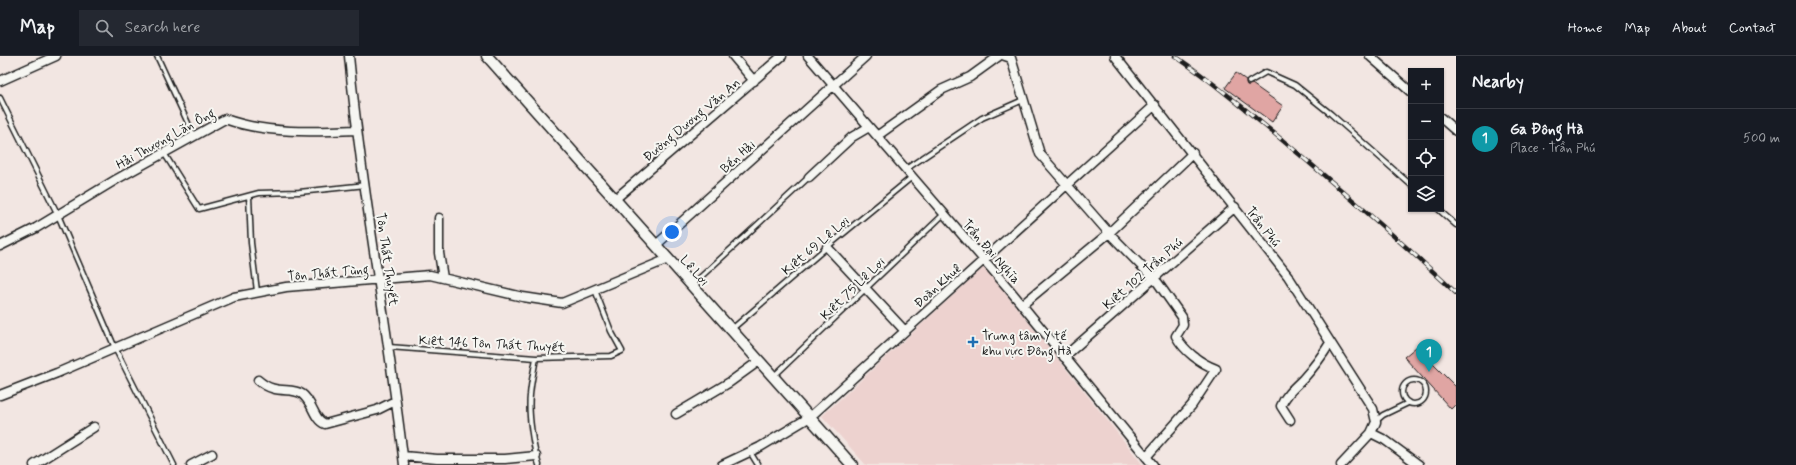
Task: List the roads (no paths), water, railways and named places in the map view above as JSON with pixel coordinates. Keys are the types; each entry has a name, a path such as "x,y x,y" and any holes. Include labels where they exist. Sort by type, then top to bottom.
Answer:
{"street":[{"path":"0,81 56,56"},
{"name":"Tôn Thất Thuyết","path":"349,56 404,465"},
{"name":"Lê Lợi","path":"487,56 852,465"},
{"path":"733,56 754,81"},
{"name":"Đường Dương Văn An","path":"614,200 782,56"},
{"name":"Trần Đại Nghĩa","path":"808,56 1022,304 1153,465"},
{"name":"Bến Hải","path":"656,245 866,56"},
{"path":"877,136 941,90 970,77 999,56"},
{"path":"1005,56 1011,58 1040,154 1066,186 1109,233 1154,278 1182,317 1183,325 1176,336 1178,341 1203,364 1216,369 1192,405 1146,457"},
{"name":"Trần Phú","path":"1116,56 1288,276 1373,409 1376,422"},
{"path":"1370,56 1408,89"},
{"name":"Đoàn Khuê","path":"727,464 810,417 1155,105"},
{"name":"Hải Thượng Lãn Ông","path":"0,246 58,215 225,119 254,127 280,130 358,130"},
{"path":"1444,121 1456,131"},
{"path":"809,177 846,142 869,127"},
{"path":"1022,304 1109,233 1193,153"},
{"name":"Kiệt 102 Trần Phú","path":"1064,357 1235,207"},
{"path":"439,218 439,253 443,278"},
{"path":"827,247 905,331"},
{"name":"Tôn Thất Tùng","path":"0,396 234,297 257,291 286,287 430,275 523,297 562,303 668,259"},
{"path":"1290,420 1281,406 1285,397 1304,378 1322,356 1330,343"},
{"path":"676,414 730,382 759,361"},
{"path":"258,380 268,388 302,394 311,404 320,421 325,424 377,410 395,400"},
{"path":"1341,465 1371,434 1376,422"},
{"path":"34,465 94,428"},
{"path":"1371,434 1385,440 1419,465"},
{"path":"191,465 212,454"},
{"path":"402,456 459,462 536,456"}],"lane":[{"path":"157,56 194,136"},
{"path":"1249,82 1266,72 1295,85 1331,114 1408,182"},
{"path":"0,98 58,215 115,348 174,465"},
{"path":"906,169 982,118 1023,100"},
{"path":"164,153 199,209 259,193 299,192 366,185"},
{"path":"692,285 809,177"},
{"name":"Kiệt 69 Lê Lợi","path":"731,329 912,177"},
{"path":"249,196 251,243 257,291"},
{"path":"1441,212 1456,225"},
{"name":"Kiệt 75 Lê Lợi","path":"773,376 944,214"},
{"name":"Kiệt 146 Tôn Thất Thuyết","path":"389,347 536,358 611,356 622,351 611,331 595,290"},
{"path":"536,358 530,396 536,456 540,465"},
{"path":"1376,422 1383,415 1408,403 1411,405 1419,404 1425,399 1426,392 1424,384 1417,380 1409,381 1403,386 1401,393 1404,400 1408,403"},
{"path":"750,452 758,465"}],"railway":[{"path":"1175,56 1223,91 1299,154 1378,222 1456,293"}],"place":[{"name":"Trung tâm Y tế khu vực Đông Hà","path":"973,342"},
{"name":"Ga Đông Hà","path":"1429,372"}]}
